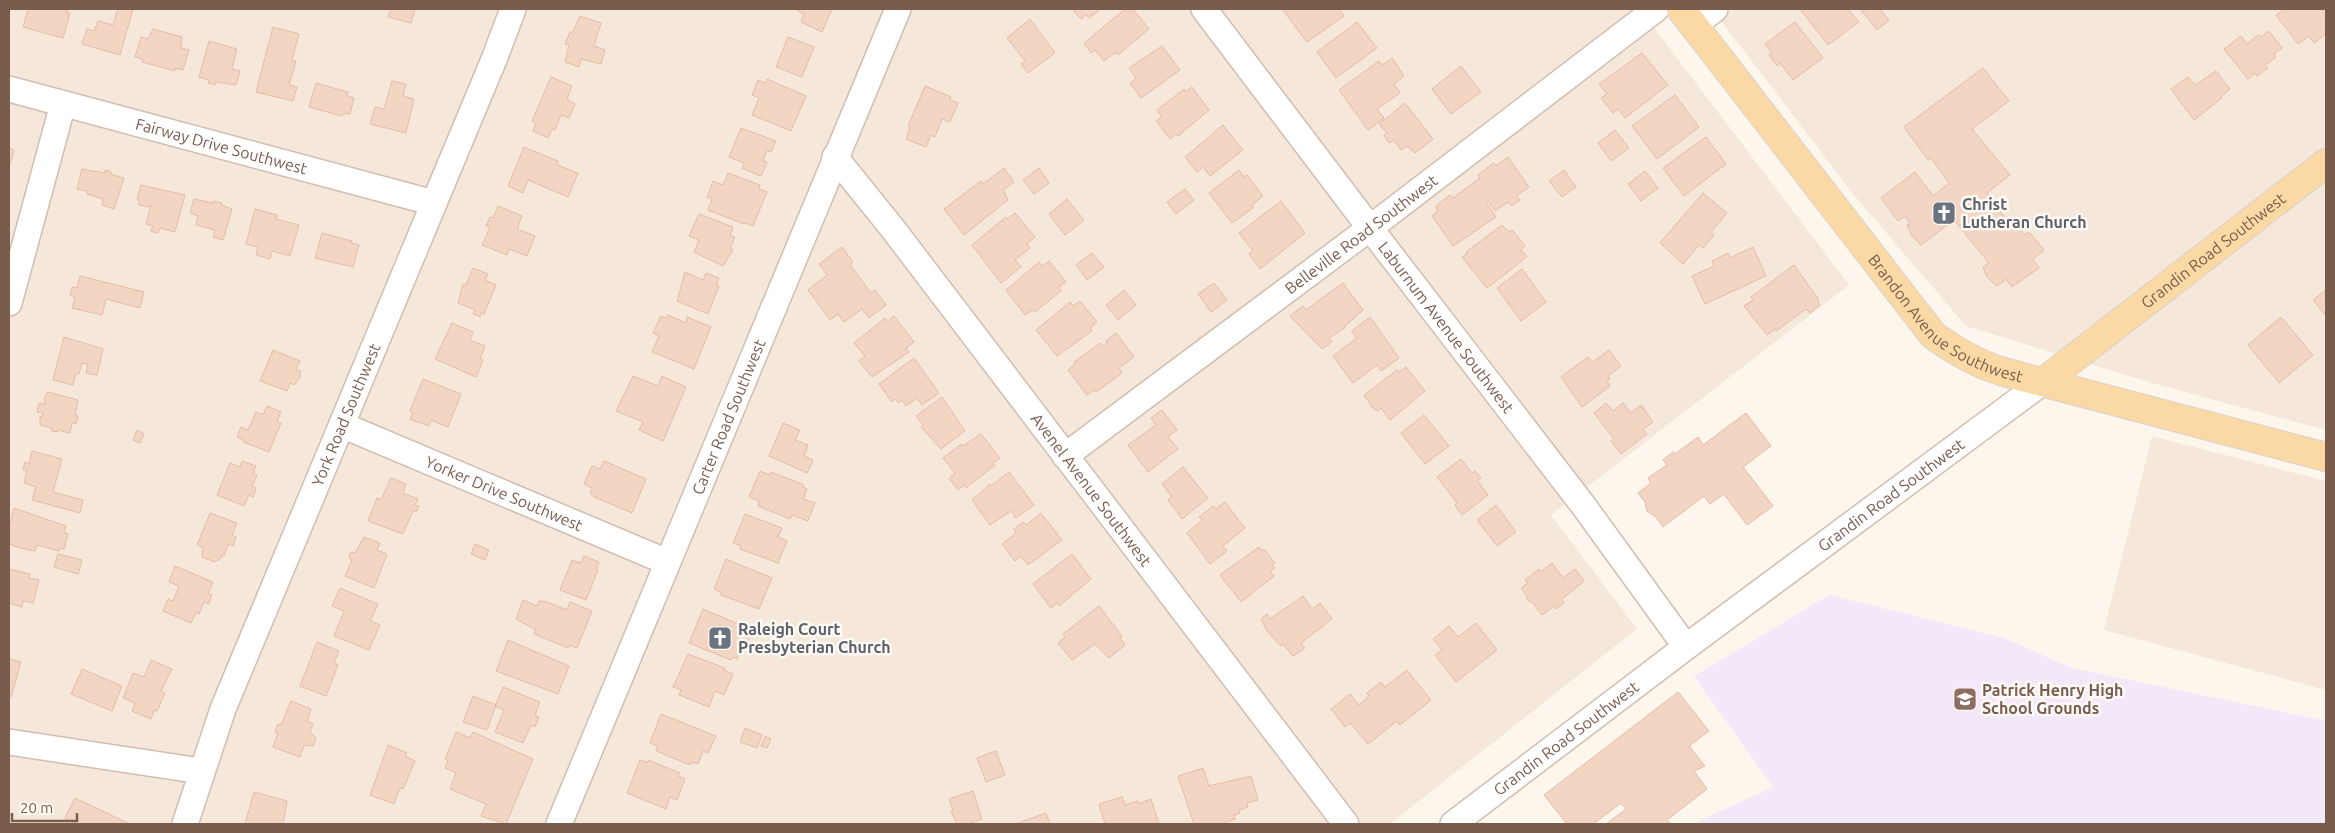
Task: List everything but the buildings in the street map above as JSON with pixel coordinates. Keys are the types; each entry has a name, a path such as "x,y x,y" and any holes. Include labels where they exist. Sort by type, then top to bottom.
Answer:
{"main road":[{"name":"Brandon Avenue Southwest","path":"1688,17 1933,335 1958,353 1979,364 2326,457"},
{"name":"Grandin Road Southwest","path":"2043,382 2326,163"}],"street":[{"name":"York Road Southwest","path":"185,824 201,771 227,700 513,9"},
{"name":"Carter Road Southwest","path":"559,824 898,9"},
{"name":"Laburnum Avenue Southwest","path":"1204,9 1583,505 1686,647"},
{"name":"Belleville Road Southwest","path":"1065,456 1370,228 1656,9"},
{"path":"1688,17 1715,9"},
{"name":"Fairway Drive Southwest","path":"9,89 434,203"},
{"path":"9,303 63,104"},
{"name":"Avenel Avenue Southwest","path":"835,157 893,229 1346,824"},
{"name":"Grandin Road Southwest","path":"1453,824 1686,647 2043,382"},
{"name":"Yorker Drive Southwest","path":"342,425 667,562"},
{"path":"9,742 201,771"}],"shaded area":[{"path":"9,9 1640,9 1849,285 1551,515 1637,629 1390,824 9,824"},
{"path":"1712,9 2326,9 2326,430 2152,383 1966,326 1854,195"},
{"path":"2152,436 2326,481 2326,690 2104,630"},
{"name":"Patrick Henry High School Grounds","path":"1829,595 2004,638 2072,668 2326,721 2326,824 1698,824 1701,820 1773,787 1694,676"}],"place":[{"name":"Christ Lutheran Church","path":"1944,213"},
{"name":"Raleigh Court Presbyterian Church","path":"720,638"},
{"name":"Patrick Henry High School Grounds","path":"1965,699"}]}
